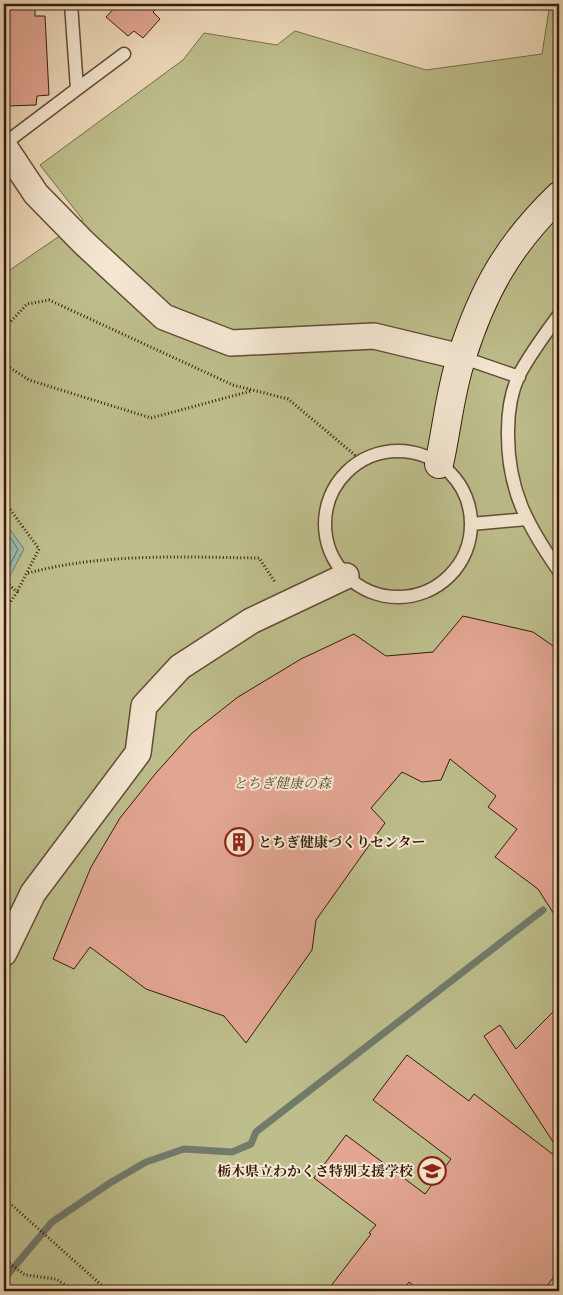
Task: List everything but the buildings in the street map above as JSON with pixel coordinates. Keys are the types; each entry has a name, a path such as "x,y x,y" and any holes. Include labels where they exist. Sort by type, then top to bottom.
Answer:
{"street":[{"path":"4,145 36,194 84,243 164,317 231,342 374,336 461,357"},
{"path":"439,464 461,357 488,288 501,264 532,222 559,196"},
{"path":"4,953 33,893 138,753 144,706 180,667 251,621 346,576"}],"lane":[{"path":"71,4 77,88"},
{"path":"4,145 124,54"},
{"path":"559,315 519,377 508,413 508,451 513,487 540,544 559,571"},
{"path":"461,357 519,377"},
{"path":"401,452 415,453 439,464 460,486 469,509 471,524 467,547 455,569 442,582 428,591 408,596 388,597 366,590 346,576 330,550 326,538 325,514 332,493 340,480 362,461 375,455 401,452"},
{"path":"471,524 527,519"}],"path":[{"path":"4,329 27,304 49,300 233,385 288,399 362,461"},
{"path":"4,364 29,380 151,418 253,390"},
{"path":"4,501 39,549 28,573 4,612"},
{"path":"28,573 59,564 145,557 259,558 289,602"},
{"path":"4,580 17,592"},
{"path":"4,1198 108,1291"},
{"path":"4,1259 25,1275 56,1279 76,1291"}],"green space":[{"name":"とちぎ健康の森","path":"550,4 559,4 559,1291 4,1291 4,274 83,220 40,165 183,60 204,33 277,45 295,31 426,70 542,54"}],"water":[{"path":"4,521 24,549 10,576 4,571"}],"waterway":[{"path":"4,1279 52,1222 110,1183 146,1162 184,1149 232,1152 251,1144 256,1132 543,910"}],"place":[{"name":"とちぎ健康づくりセンター","path":"239,842"},
{"name":"栃木県立わかくさ特別支援学校","path":"432,1171"}]}
